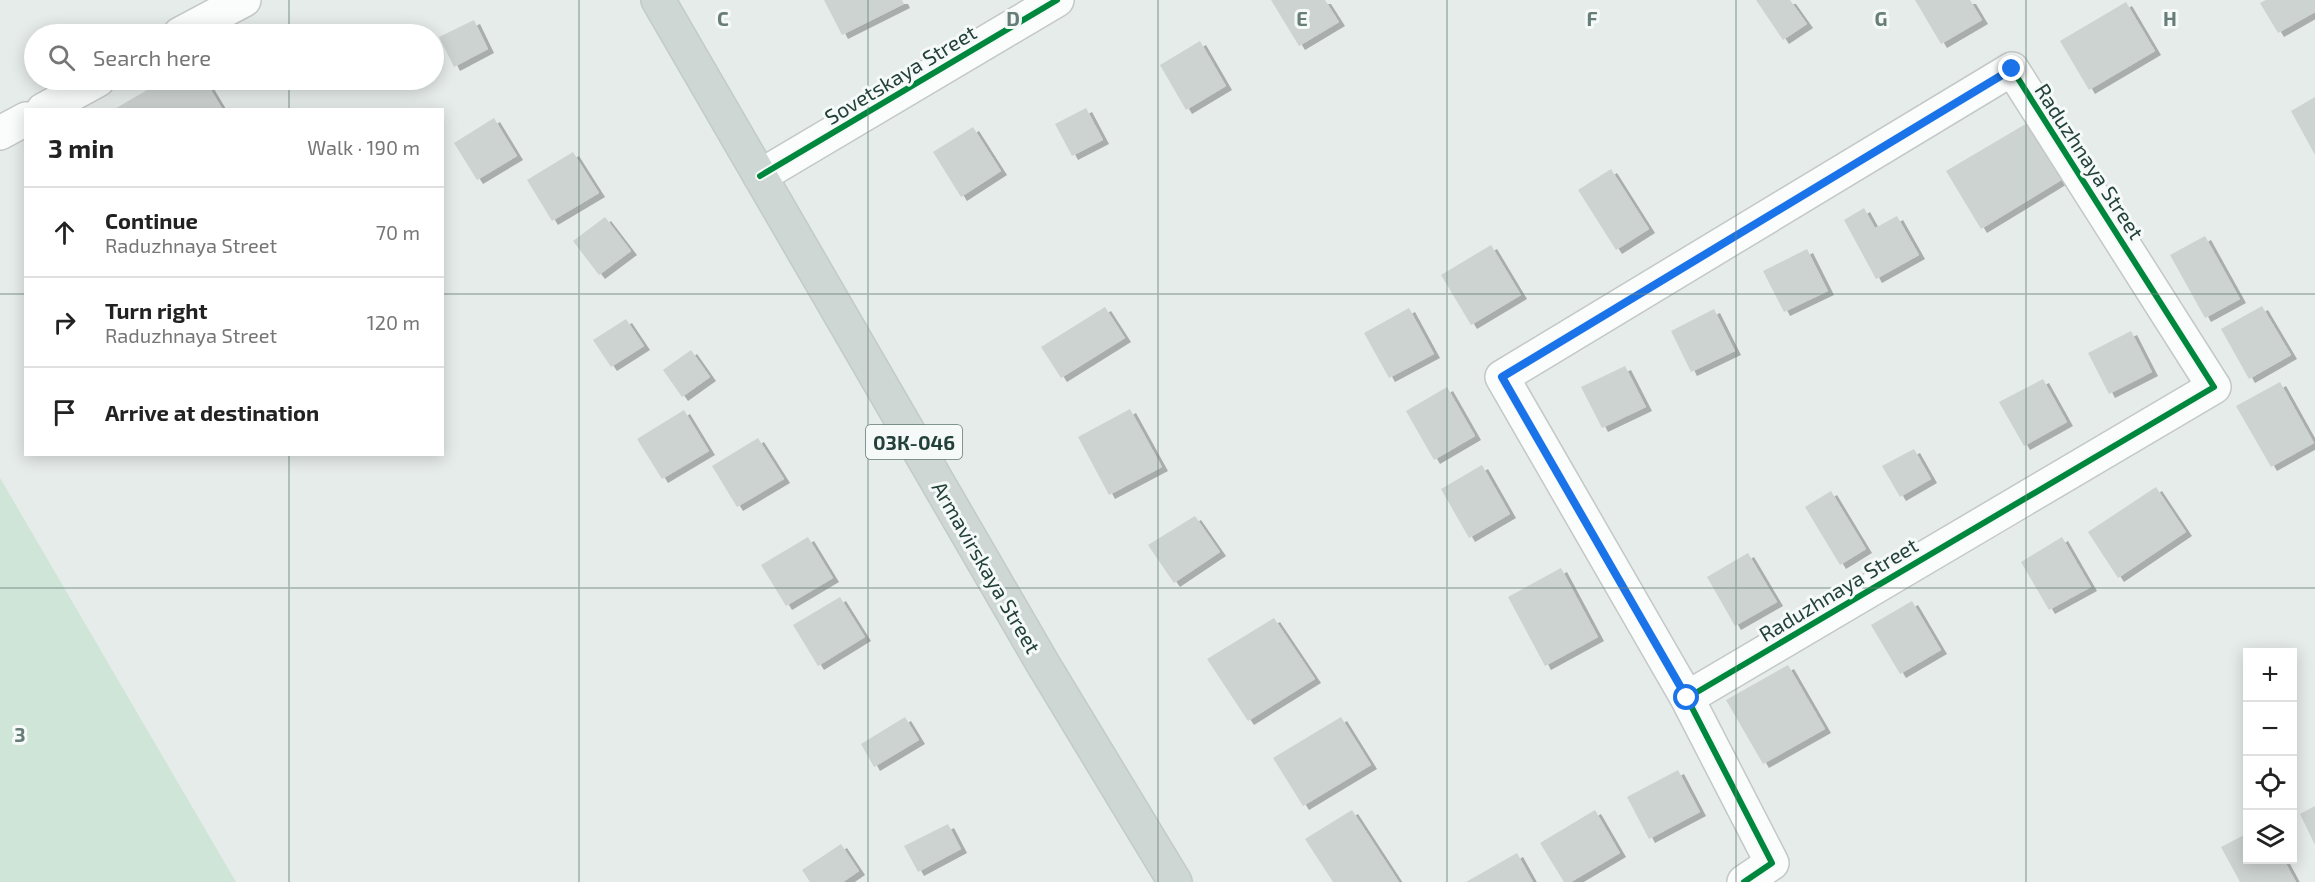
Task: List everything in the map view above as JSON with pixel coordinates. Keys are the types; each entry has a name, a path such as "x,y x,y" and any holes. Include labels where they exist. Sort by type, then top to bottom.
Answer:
{"main road":[{"name":"Armavirskaya Street","path":"658,0 1043,664 1175,882"}],"street":[{"path":"199,24 243,0"},
{"name":"Sovetskaya Street","path":"760,176 1057,0"},
{"name":"Raduzhnaya Street","path":"1687,698 2214,387 2012,69 1502,377 1687,698 1772,863 1744,882"},
{"path":"47,108 80,90"},
{"path":"0,133 24,120"}],"green space":[{"path":"0,478 236,882 0,882"}],"building":[{"path":"824,0 902,0 904,4 842,35"},
{"path":"1271,0 1325,0 1339,22 1299,46"},
{"path":"1756,0 1790,0 1807,24 1783,40"},
{"path":"1915,0 1970,0 1982,20 1941,44"},
{"path":"2266,0 2315,0 2315,12 2278,33 2260,3"},
{"path":"2126,2 2155,51 2089,90 2060,41"},
{"path":"474,20 488,49 454,67 444,47 444,35"},
{"path":"1200,41 1226,86 1186,110 1160,65"},
{"path":"147,90 211,90 222,108 116,108"},
{"path":"2315,97 2315,155 2291,111"},
{"path":"1086,108 1103,140 1072,156 1055,124"},
{"path":"494,118 517,156 477,180 454,143"},
{"path":"2029,122 2063,179 1981,229 1946,171"},
{"path":"973,127 1001,171 961,197 933,152"},
{"path":"573,152 599,193 552,221 527,180"},
{"path":"1611,169 1649,229 1616,250 1578,190"},
{"path":"1864,208 1875,228 1897,216 1919,255 1876,279 1844,220"},
{"path":"605,217 631,251 599,275 573,241"},
{"path":"2205,236 2240,299 2205,318 2170,255"},
{"path":"1491,245 1521,295 1471,325 1441,275"},
{"path":"1807,249 1828,291 1784,312 1763,271"},
{"path":"2262,306 2291,355 2249,379 2221,329"},
{"path":"1105,307 1125,338 1061,378 1041,347"},
{"path":"1409,308 1434,354 1389,378 1364,333"},
{"path":"1714,309 1735,351 1691,372 1671,331"},
{"path":"626,319 644,346 611,367 593,340"},
{"path":"2131,331 2152,372 2109,394 2088,353"},
{"path":"691,350 710,377 682,397 663,370"},
{"path":"1625,366 1646,407 1602,428 1581,387"},
{"path":"2043,379 2067,422 2024,446 1999,402"},
{"path":"2280,382 2314,443 2271,467 2236,406"},
{"path":"1447,387 1475,436 1434,460 1406,411"},
{"path":"1130,409 1162,467 1109,495 1078,437"},
{"path":"684,410 709,451 662,479 637,439"},
{"path":"758,438 784,479 737,507 712,466"},
{"path":"1914,449 1931,479 1900,497 1882,466"},
{"path":"1482,465 1510,514 1469,538 1441,489"},
{"path":"2156,487 2186,532 2118,578 2088,532"},
{"path":"1831,491 1866,549 1840,565 1805,507"},
{"path":"1195,516 1220,552 1174,583 1148,545"},
{"path":"808,537 833,578 786,606 761,565"},
{"path":"2062,537 2091,587 2049,610 2021,562"},
{"path":"1748,553 1777,602 1735,626 1707,577"},
{"path":"1561,568 1598,637 1545,666 1508,597"},
{"path":"840,597 865,637 818,666 793,625"},
{"path":"1912,601 1941,650 1900,674 1871,625"},
{"path":"1274,618 1315,679 1248,721 1207,659"},
{"path":"1788,665 1825,729 1763,764 1726,700"},
{"path":"905,717 919,740 874,767 861,744"},
{"path":"1341,717 1371,765 1303,806 1273,758"},
{"path":"1678,770 1700,812 1649,839 1627,797"},
{"path":"2315,806 2315,845 2300,814"},
{"path":"1352,810 1399,882 1333,882 1305,839"},
{"path":"1595,810 1620,853 1571,882 1564,882 1540,843"},
{"path":"948,824 961,849 918,872 904,846"},
{"path":"2243,836 2243,864 2286,864 2296,882 2240,882 2221,847"},
{"path":"841,844 859,871 843,882 810,882 802,870"},
{"path":"1517,853 1533,882 1466,882"}],"cycle path":[{"path":"760,176 1057,0"},
{"path":"1687,698 2214,387 2012,69 1502,377 1687,698 1772,863 1744,882"}],"route":[{"path":"1687,698 1502,377 2012,69"}]}
